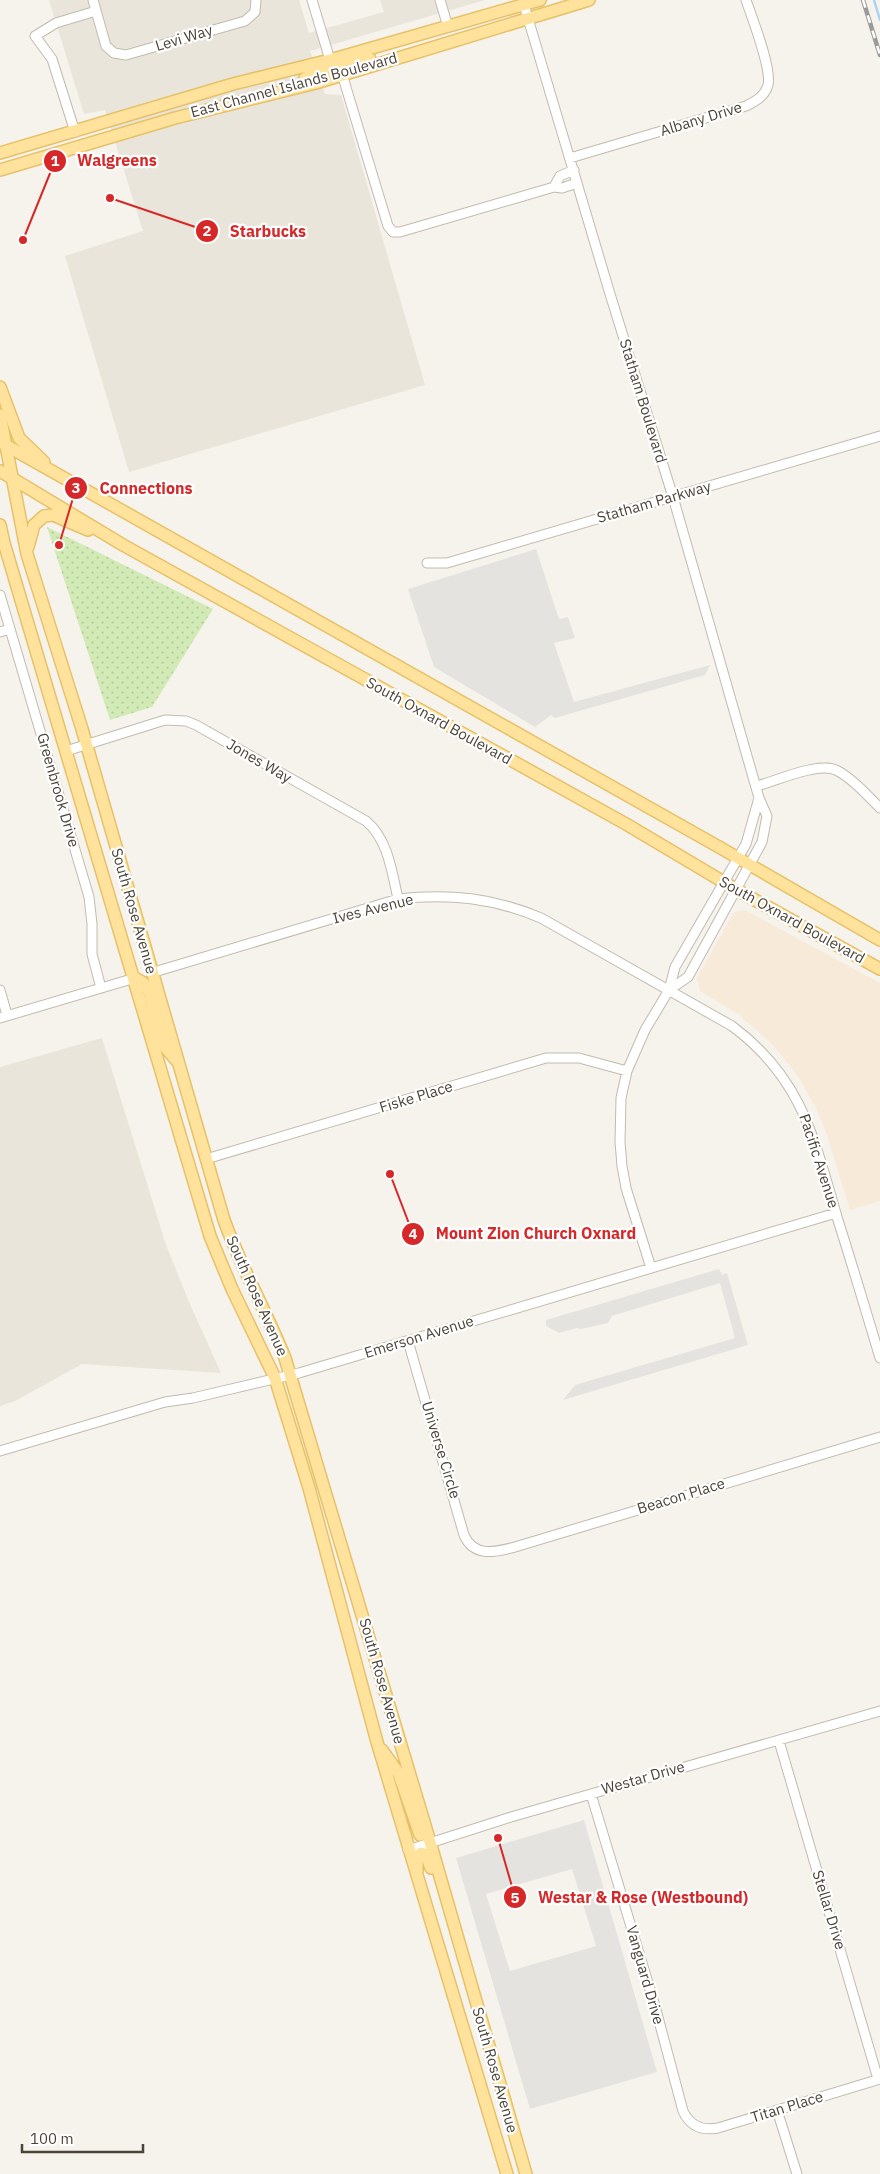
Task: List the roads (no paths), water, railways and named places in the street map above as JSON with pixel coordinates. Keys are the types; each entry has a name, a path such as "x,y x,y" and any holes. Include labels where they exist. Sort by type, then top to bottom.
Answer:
{"main road":[{"name":"East Channel Islands Boulevard","path":"0,152 74,132 233,84 330,60 540,0"},
{"name":"East Channel Islands Boulevard","path":"0,170 228,103 342,74 589,0"},
{"path":"228,103 241,95 313,76 324,71 330,60 336,64 345,65 377,57 406,55 446,34 448,27"},
{"path":"0,387 20,438 62,477"},
{"name":"South Rose Avenue","path":"0,415 3,443 12,477 27,554 86,744 206,1159 233,1245 271,1323 290,1375 430,1842 526,2174"},
{"name":"South Oxnard Boulevard","path":"3,443 880,940"},
{"name":"South Oxnard Boulevard","path":"0,470 123,545 626,824 737,890 880,969"},
{"path":"27,554 34,525 44,516 53,515 123,545"},
{"name":"South Rose Avenue","path":"0,525 6,552 213,1242 275,1378 309,1488 408,1850 507,2174"},
{"path":"135,978 148,988 165,1047 180,1066"},
{"path":"377,1742 400,1774 421,1837 430,1842"},
{"path":"416,1875 417,1857 424,1853 448,1904"}],"street":[{"path":"74,132 52,59 35,36 56,23 96,11 93,0"},
{"name":"Levi Way","path":"96,11 103,37 110,52 119,55 133,53 225,25 245,21 255,12 256,0"},
{"path":"312,0 330,60"},
{"path":"440,0 448,27"},
{"name":"Albany Drive","path":"570,158 746,106 761,97 768,84 768,71 746,0"},
{"name":"Statham Boulevard","path":"524,5 673,496 759,798 767,816 766,831 737,890 688,977 669,990"},
{"path":"342,74 388,226 393,232 400,232 554,187 562,188 577,183"},
{"path":"554,187 560,176 574,170"},
{"name":"Statham Parkway","path":"427,563 447,563 880,436"},
{"name":"Greenbrook Drive","path":"0,595 89,897 92,924 92,954 101,988"},
{"path":"0,632 10,629"},
{"name":"Jones Way","path":"66,751 165,720 186,721 196,725 366,821 373,827 383,842 398,899"},
{"path":"757,786 809,771 828,768 837,771 852,781 880,808"},
{"name":"Statham Boulevard","path":"651,1268 626,1188 622,1166 619,1118 627,1071 645,1030 669,990 675,966 749,836 759,798"},
{"name":"Ives Avenue","path":"152,973 398,899 437,895 480,898 541,918 669,990"},
{"path":"0,990 4,1017 135,978"},
{"name":"Pacific Avenue","path":"669,990 741,1032 758,1047 784,1077 798,1100 812,1131 880,1358"},
{"name":"Fiske Place","path":"206,1159 546,1058 579,1058 627,1071"},
{"name":"Emerson Avenue","path":"0,1451 165,1402 193,1398 290,1375 836,1213"},
{"name":"Universe Circle","path":"408,1340 459,1510 464,1536 470,1545 482,1552"},
{"name":"Beacon Place","path":"482,1552 497,1552 515,1547 880,1437"},
{"name":"Westar Drive","path":"408,1850 731,1752 779,1741 880,1712"},
{"name":"Stellar Drive","path":"779,1741 879,2079"},
{"name":"Vanguard Drive","path":"591,1794 655,2006 683,2111 693,2125"},
{"name":"Titan Place","path":"693,2125 704,2129 718,2128 879,2079"},
{"path":"777,2110 797,2174"}],"waterway":[{"path":"874,0 880,20"}],"railway":[{"path":"863,0 880,55"}],"place":[{"name":"Starbucks","path":"110,198"},
{"name":"Walgreens","path":"23,240"},
{"name":"Connections","path":"59,545"},
{"name":"Mount Zion Church Oxnard","path":"390,1174"},
{"name":"Westar & Rose (Westbound)","path":"498,1838"}]}
